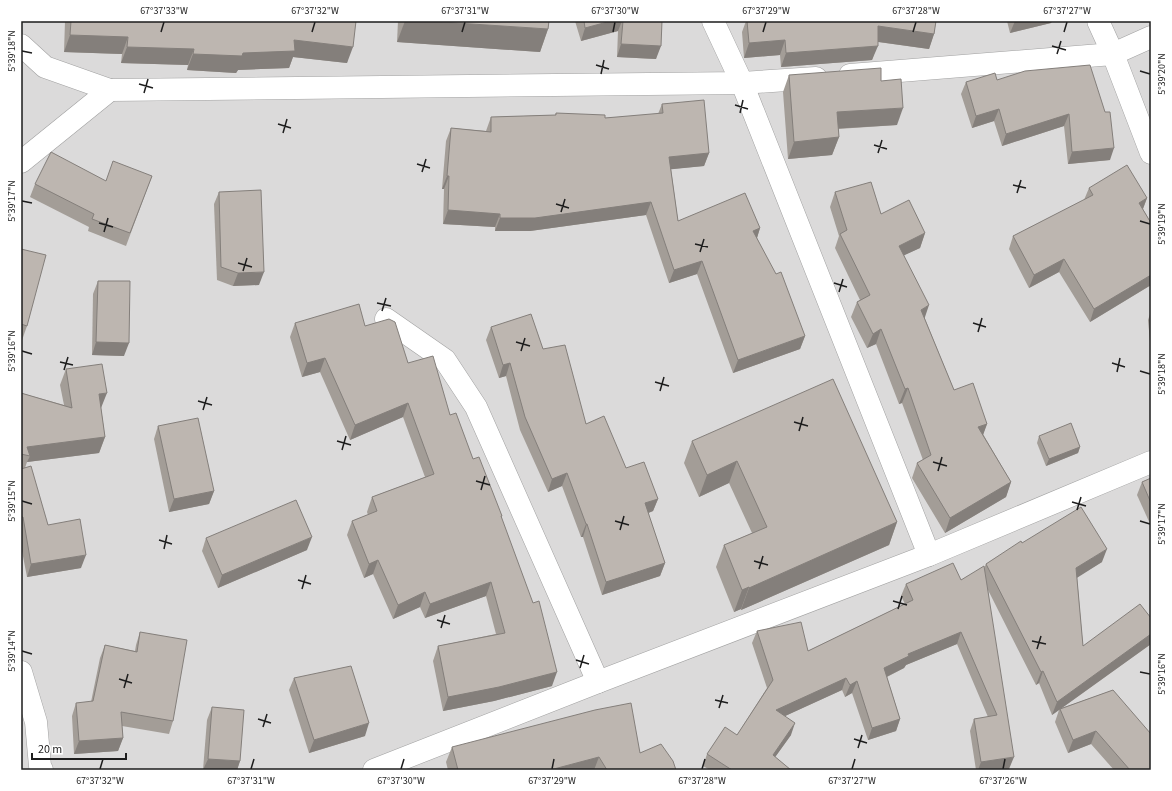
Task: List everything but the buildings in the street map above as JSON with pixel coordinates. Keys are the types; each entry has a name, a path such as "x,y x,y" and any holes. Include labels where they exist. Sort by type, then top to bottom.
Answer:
{"street":[{"path":"713,21 742,84 929,555"},
{"path":"1098,21 1113,54 1151,153"},
{"path":"21,45 45,67 110,90 742,84 1113,54 1151,37"},
{"path":"21,162 110,90"},
{"path":"386,319 445,360 476,407 598,682"},
{"path":"374,770 416,761 598,682 929,555 1151,462"},
{"path":"21,672 36,722 40,766 42,770"}],"shaded area":[{"path":"21,21 1151,21 1151,770 21,770"}]}
